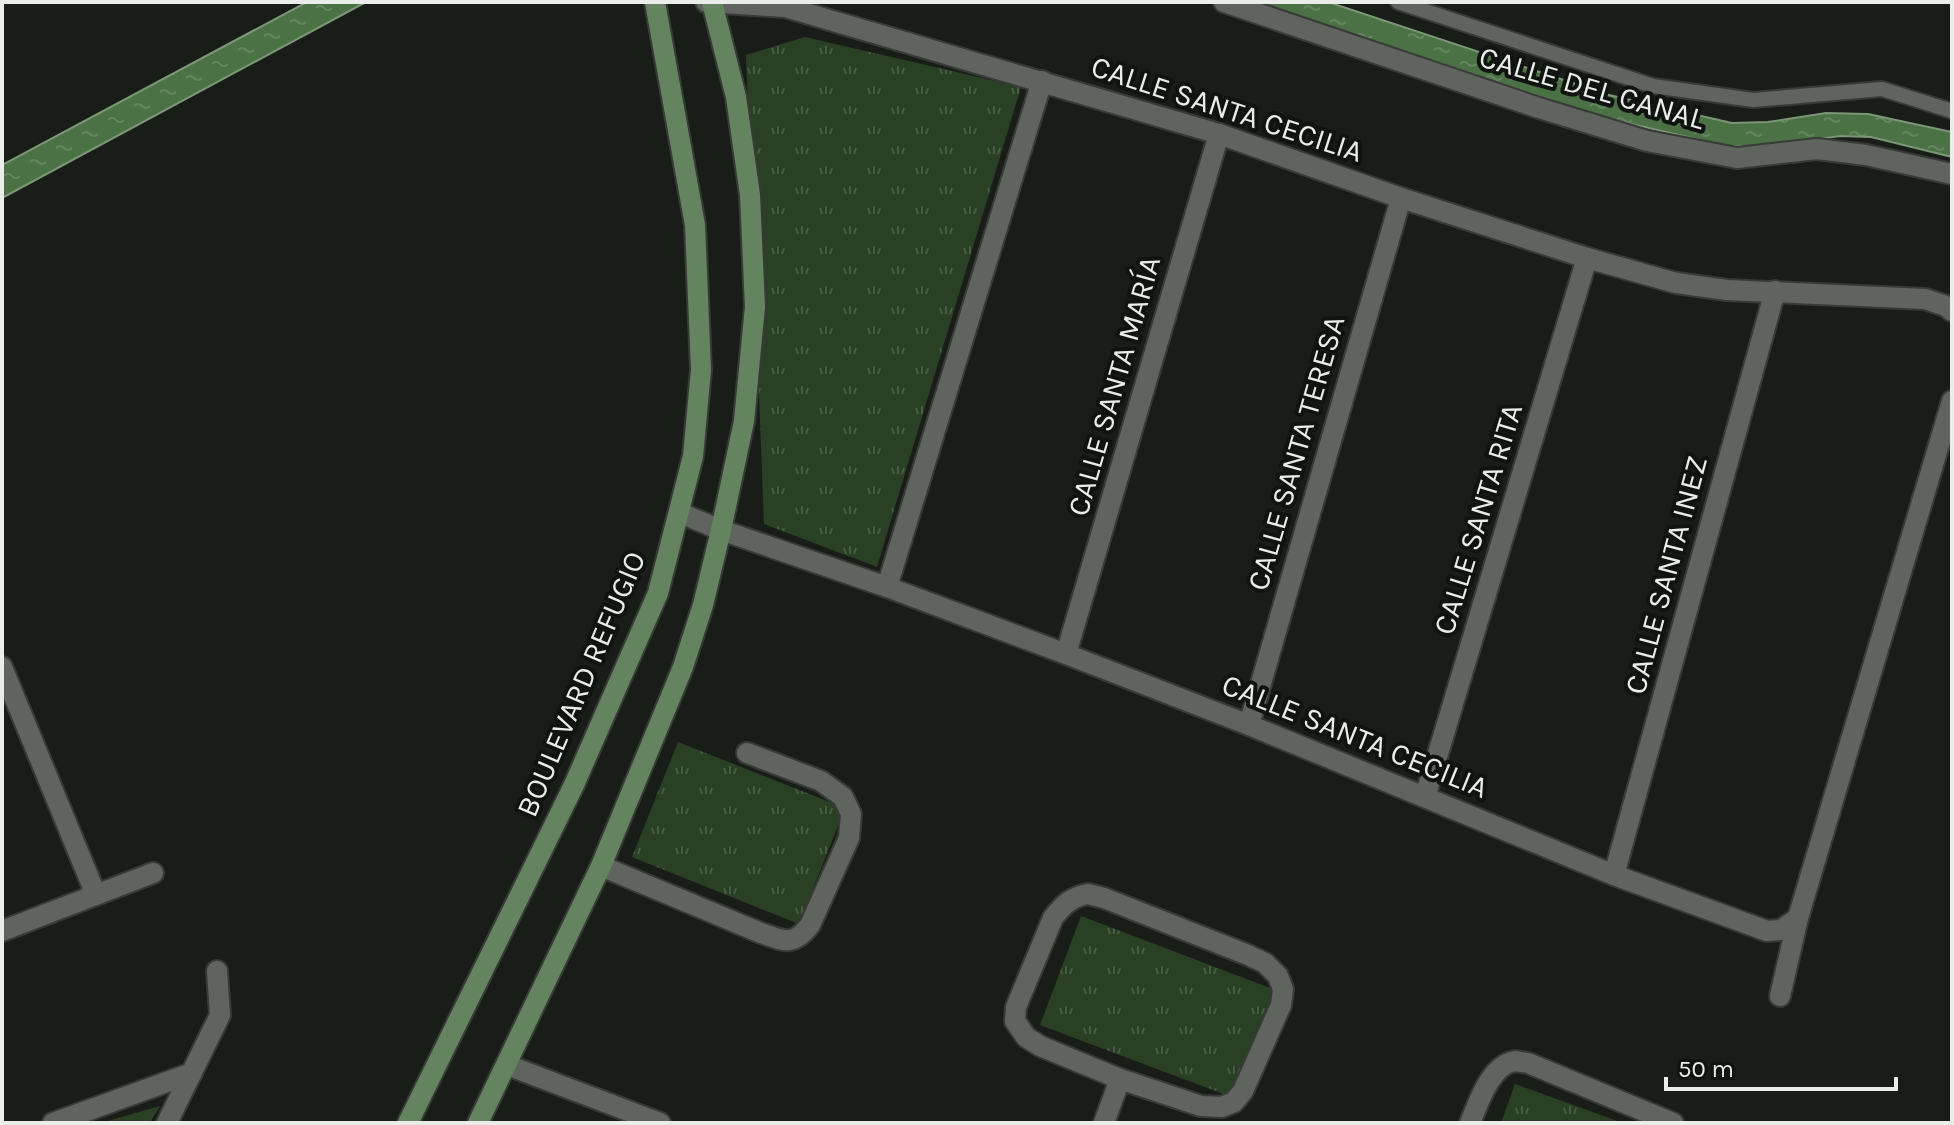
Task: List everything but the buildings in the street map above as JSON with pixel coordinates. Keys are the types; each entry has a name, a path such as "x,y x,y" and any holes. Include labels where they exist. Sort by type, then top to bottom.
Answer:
{"street":[{"name":"BOULEVARD REFUGIO","path":"408,1123 580,772 658,593 693,456 701,370 695,225 655,2"},
{"name":"CALLE SANTA CECILIA","path":"710,2 785,7 1042,81 1219,134 1401,198 1676,283 1727,290 1925,299 1952,311"},
{"path":"478,1123 601,866 683,667 703,605 744,421 755,307 750,195 736,97 710,2"},
{"name":"CALLE DEL CANAL","path":"1224,2 1647,141 1737,158 1817,149 1866,155 1952,174"},
{"path":"887,587 1042,81"},
{"name":"CALLE SANTA MARÍA","path":"1066,654 1219,134"},
{"name":"CALLE SANTA TERESA","path":"1249,725 1401,198"},
{"name":"CALLE SANTA RITA","path":"1425,797 1587,258"},
{"name":"CALLE SANTA INEZ","path":"1614,875 1775,291"},
{"path":"1780,996 1798,918 1952,401"},
{"name":"CALLE SANTA CECILIA","path":"680,513 1066,654 1249,725 1614,875 1767,931 1781,930 1798,918"},
{"path":"2,667 96,895"},
{"path":"601,866 761,933 785,941 801,937 810,925 849,838 851,814 843,797 821,781 747,753"},
{"path":"2,931 153,873"},
{"path":"1088,894 1104,898 1248,955 1265,963 1278,976 1283,989 1281,1005 1243,1091 1234,1102 1222,1107 1201,1106 1120,1079 1040,1046 1026,1037 1015,1021 1016,1007 1053,918 1070,899 1088,894"},
{"path":"167,1123 220,1015 217,971"},
{"path":"1470,1123 1493,1075 1516,1061 1528,1063 1673,1123"},
{"path":"507,1065 660,1123"},
{"path":"53,1123 192,1073"},
{"path":"1104,1123 1120,1079"}],"lane":[{"path":"1398,2 1653,86 1753,100 1882,89 1952,111"}],"green space":[{"path":"805,37 1021,87 877,567 764,524 746,55"},
{"path":"678,742 845,808 799,924 632,857"},
{"path":"1081,916 1275,990 1234,1098 1040,1025"},
{"path":"1515,1084 1623,1123 1501,1123"},
{"path":"160,1106 150,1123 101,1123"}],"water":[{"path":"307,2 366,2 2,198 2,165"},
{"path":"1257,2 1328,2 1609,95 1732,123 1768,122 1826,113 1868,114 1952,132 1952,157 1871,137 1840,136 1771,146 1726,146 1597,116"}]}
